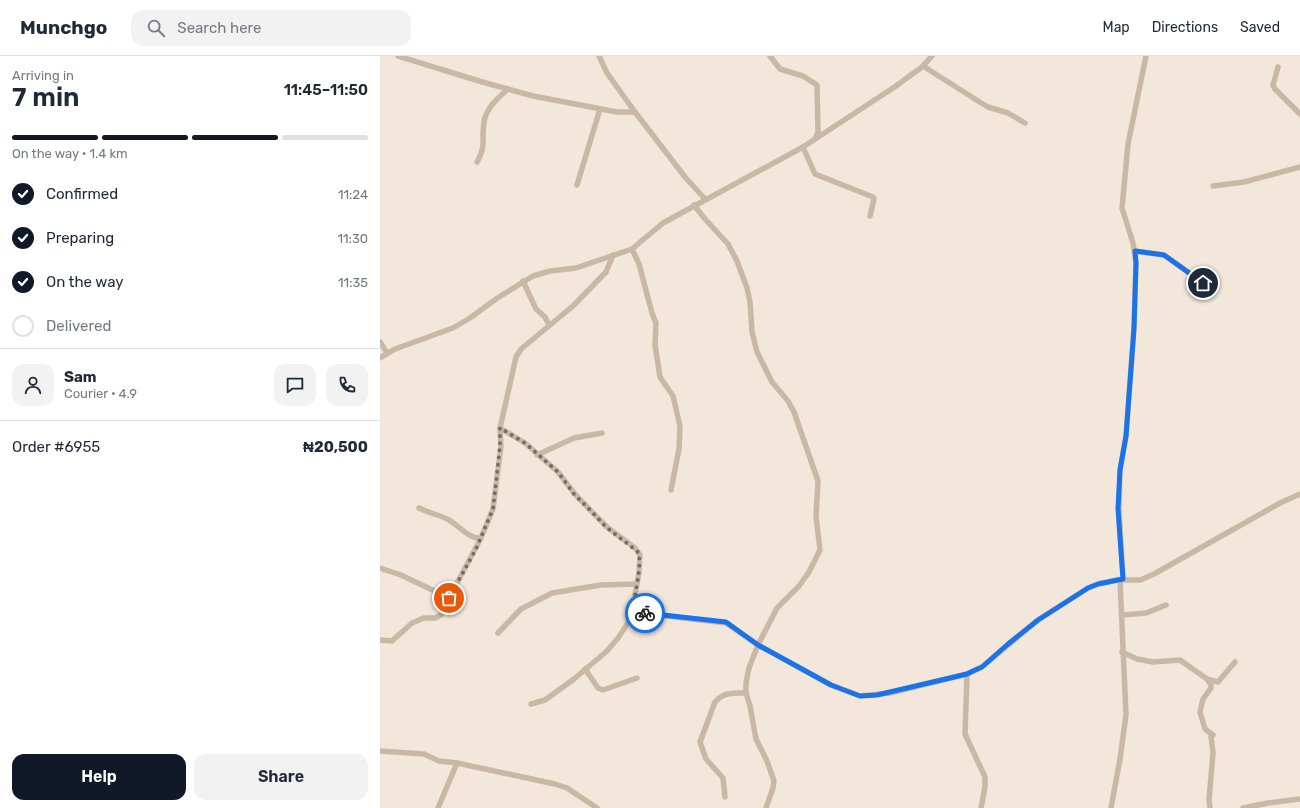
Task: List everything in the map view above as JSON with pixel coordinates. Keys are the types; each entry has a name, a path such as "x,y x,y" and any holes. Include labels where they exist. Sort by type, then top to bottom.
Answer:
{"street":[{"path":"398,56 508,89 616,112 635,112"},
{"path":"599,56 607,73 635,112 685,177 705,199"},
{"path":"770,56 780,69 803,76 817,85 818,132 816,138"},
{"path":"380,358 386,353 412,342 453,328 523,281 533,276 550,271 576,268 632,249 663,222 803,147 896,86 923,66 932,56"},
{"path":"1111,808 1126,715 1122,652 1123,615 1118,509 1120,470 1126,436 1131,374 1136,263 1135,251 1122,208 1128,144 1146,56"},
{"path":"923,66 952,86 978,101 994,109 1008,113 1025,123"},
{"path":"1278,67 1273,85 1275,89 1300,114"},
{"path":"477,162 483,149 484,121 486,114 492,105 508,89"},
{"path":"577,185 600,109"},
{"path":"803,147 812,172 873,197 874,199 870,216"},
{"path":"1213,186 1244,182 1300,167"},
{"path":"694,205 728,244 737,260 748,288 752,332 757,352 772,382 788,401 794,412 818,481 816,516 820,550 809,572 799,586 777,608 758,645 749,668 746,693 756,739 767,761 774,780 773,788 766,808"},
{"path":"632,249 639,264 652,313 656,322 655,345 660,377 672,396 680,426 679,449 671,490"},
{"path":"1135,251 1164,255 1201,281 1205,288"},
{"path":"380,640 392,641 412,622 424,618 435,618 441,615 482,538 493,509 496,494 500,428 516,358 521,349 574,306 606,272 614,255"},
{"path":"523,281 536,309 545,317 549,325"},
{"path":"380,342 386,353"},
{"path":"500,428 525,443 558,472 574,494 606,527 640,555 640,564 632,612 628,623 618,638 607,651 545,700 530,704"},
{"path":"538,455 574,438 602,433"},
{"path":"632,612 726,622 758,645 831,685 860,696 890,693 967,674 982,667 1038,620 1088,588 1098,584 1122,580 1140,580 1154,574 1280,503 1300,494"},
{"path":"420,508 430,514 450,521 469,534 482,538"},
{"path":"380,568 400,575 449,598"},
{"path":"498,632 521,609 552,593 601,586 636,584"},
{"path":"1123,615 1146,613 1166,605"},
{"path":"632,612 637,627"},
{"path":"1122,652 1137,659 1153,662 1180,660 1207,679 1218,682 1235,662"},
{"path":"585,669 598,688 603,690 637,678"},
{"path":"967,674 966,734 985,777 985,787 981,808"},
{"path":"1207,679 1211,685 1211,688 1203,699 1200,712 1206,729 1213,735 1211,736 1213,753 1210,808"},
{"path":"725,797 723,778 706,759 700,742 715,702 719,697 729,693 746,693"},
{"path":"380,751 424,754 439,761 457,763 555,784 567,788 597,808"},
{"path":"438,808 457,763"},
{"path":"1243,808 1300,799"}],"way so far":[{"path":"449,598 482,538 493,509 496,494 500,428 525,443 558,472 574,494 606,527 626,540 638,552 640,555 640,564 632,612 645,613"}],"route":[{"path":"645,613 726,622 758,645 831,685 860,696 890,693 967,674 982,667 1038,620 1067,601 1088,588 1098,584 1123,579 1118,509 1120,470 1126,436 1131,374 1134,328 1135,251 1160,253 1203,283"}]}
